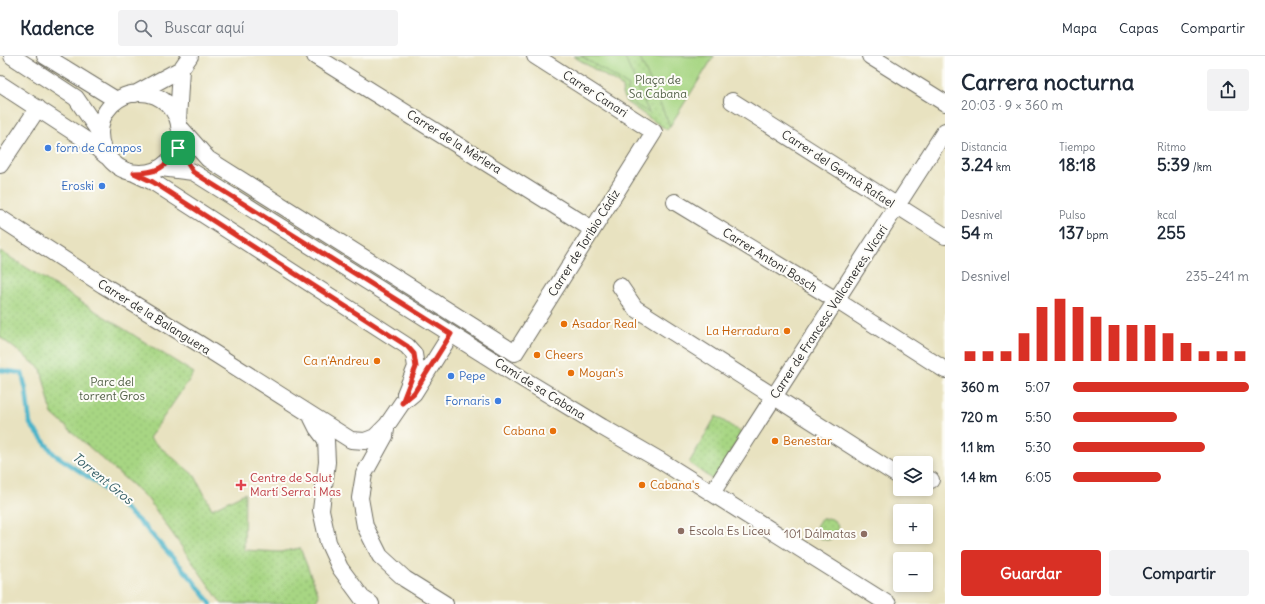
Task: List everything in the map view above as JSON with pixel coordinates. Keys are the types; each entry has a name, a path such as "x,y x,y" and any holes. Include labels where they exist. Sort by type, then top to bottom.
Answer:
{"street":[{"path":"12,56 76,98 100,133"},
{"path":"45,56 123,96"},
{"name":"Carrer de la Mèrlera","path":"315,56 592,229"},
{"name":"Carrer Canari","path":"535,56 654,132"},
{"path":"870,56 945,103"},
{"path":"109,159 102,147 100,133 102,119 110,106 123,96 185,63"},
{"path":"134,173 147,173 161,168 171,159 178,148 185,63"},
{"path":"0,84 92,144 119,168 153,182 407,346 414,354 416,367 402,403 387,425 385,436 364,474 360,498 365,526 380,556 405,579 445,604"},
{"path":"76,98 148,94 162,99 171,108 179,123"},
{"name":"Carrer del Germà Rafael","path":"732,101 945,236"},
{"path":"0,165 38,108"},
{"name":"Carrer de Toribio Cádiz","path":"179,123 208,158 515,353 654,132"},
{"name":"Carrer de Francesc Vallcaneres, Vicari","path":"712,493 945,131"},
{"path":"178,148 193,172"},
{"path":"161,168 193,172"},
{"name":"Camí de sa Cabana","path":"193,172 602,428 661,461 878,601"},
{"name":"Carrer Antoni Bosch","path":"675,202 836,300 945,370"},
{"name":"Carrer de la Balanguera","path":"0,218 103,285 351,440 365,441 375,437 387,425"},
{"path":"620,286 635,308 893,472"},
{"path":"402,403 414,393 451,334"},
{"path":"310,413 317,428 326,440 328,462 321,510 328,542 340,568 362,598 371,604"}],"green space":[{"name":"Plaça de Sa Cabana","path":"573,56 714,56 667,130 626,102 622,94 623,87"},
{"path":"581,56 624,56 649,113 636,105 630,99 628,96 629,86"},
{"path":"639,56 714,56 670,126"},
{"name":"Parc del torrent Gros","path":"0,251 194,373 149,438 195,476 212,509 245,493 244,550 280,552 300,548 319,596 314,604 222,604 148,499 52,414 41,369 0,337"},
{"path":"716,416 742,433 713,480 689,463"},
{"path":"827,518 835,521 838,529 835,537 827,540 819,537 816,529 819,521"}],"waterway":[{"name":"Torrent Gros","path":"0,370 22,373 26,390 30,424 54,454 97,483 144,526 192,579 211,604"}],"place":[{"name":"forn de Campos","path":"48,148"},
{"name":"Eroski","path":"102,186"},
{"name":"Asador Real","path":"564,324"},
{"name":"La Herradura","path":"787,331"},
{"name":"Cheers","path":"537,355"},
{"name":"Ca n'Andreu","path":"377,361"},
{"name":"Moyan's","path":"571,373"},
{"name":"Pepe","path":"451,376"},
{"name":"Fornaris","path":"498,401"},
{"name":"Cabana","path":"553,431"},
{"name":"Benestar","path":"775,441"},
{"name":"Centre de Salut Martí Serra i Mas","path":"241,485"},
{"name":"Cabana's","path":"642,485"},
{"name":"Escola Es Liceu","path":"681,531"},
{"name":"101 Dálmatas","path":"864,534"}],"route":[{"path":"178,148 193,172 451,334 414,393 402,403 416,367 414,354 407,346 153,182 134,173 147,173 161,168 171,159 178,148"}]}
